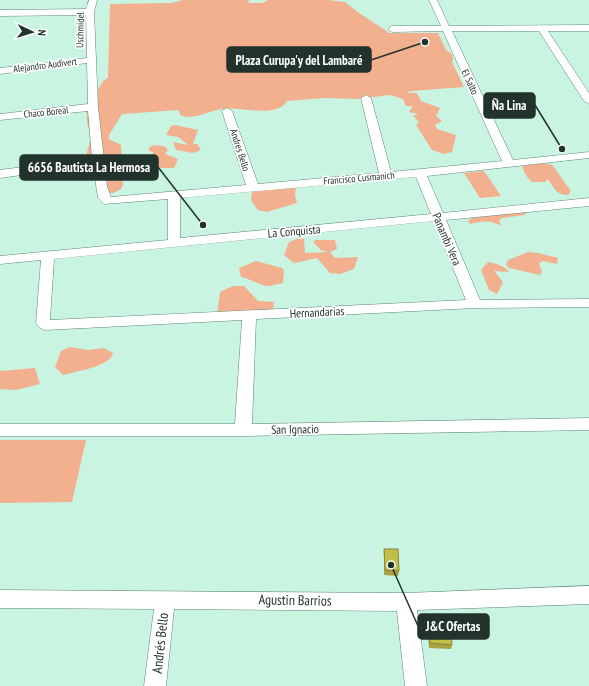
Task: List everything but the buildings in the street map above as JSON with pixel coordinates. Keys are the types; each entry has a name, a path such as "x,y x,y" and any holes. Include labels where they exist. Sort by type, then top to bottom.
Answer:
{"street":[{"name":"Uschmidel","path":"93,0 90,12 92,107 97,161"},
{"name":"El Salto","path":"433,0 508,164"},
{"path":"0,13 90,12"},
{"path":"542,28 589,101"},
{"path":"392,29 589,28"},
{"name":"Alejandro Audivert","path":"0,71 91,60"},
{"path":"366,98 386,176"},
{"name":"Chaco Boreal","path":"0,117 92,107"},
{"name":"Andres Bello","path":"227,111 253,188"},
{"name":"Francisco Cusmanich","path":"97,161 104,198 108,201 116,201 420,173 589,154"},
{"path":"0,174 97,161"},
{"name":"Panambi Vera","path":"420,173 475,304"},
{"path":"174,196 174,242"},
{"name":"La Conquista","path":"0,260 48,254 589,202"},
{"name":"Hernandarias","path":"48,254 43,323 45,325 475,304 589,303"},
{"path":"243,430 249,316"},
{"name":"San Ignacio","path":"0,430 243,430 589,424"},
{"name":"Agustin Barrios","path":"0,599 165,599 406,602 589,595"},
{"name":"Andrés Bello","path":"155,686 165,599"},
{"path":"406,602 416,686"}],"shaded area":[{"path":"183,0 249,0 248,3 262,3 268,0 328,0 345,2 388,32 387,33 438,33 446,50 452,54 452,62 464,87 412,91 406,93 417,93 421,101 440,108 436,116 442,121 435,125 437,129 456,135 452,152 444,154 432,150 416,125 419,122 413,116 418,114 409,112 413,106 406,106 403,99 390,95 357,99 324,98 287,101 282,106 266,111 222,109 190,117 180,115 179,110 122,114 109,135 109,139 121,145 123,185 121,189 113,193 104,193 90,165 87,164 90,136 87,113 85,112 103,81 108,78 110,4 171,3"},
{"path":"175,125 198,130 193,144 197,144 201,150 193,153 176,150 173,142 188,145 178,137 166,135 171,126"},
{"path":"153,145 164,146 168,150 165,154 178,159 174,168 141,168 153,158 153,152 149,151 149,148"},
{"path":"531,163 550,164 553,166 571,191 568,195 558,192 548,179 545,182 532,182 527,177 522,167"},
{"path":"484,171 501,196 480,198 464,173"},
{"path":"296,184 295,196 297,203 267,212 258,210 251,200 252,192 255,190"},
{"path":"516,212 526,213 525,215 502,218 499,220 501,226 486,222 470,224 468,221 477,216"},
{"path":"299,238 304,239 305,253 328,252 321,250 313,242 315,240 335,240 337,249 330,252 335,258 358,257 354,269 340,274 330,273 317,258 294,263 284,255 289,242"},
{"path":"528,252 558,258 557,264 543,261 539,263 542,272 540,275 509,268 506,265 508,260"},
{"path":"256,261 282,268 284,271 283,283 266,286 241,277 239,268"},
{"path":"488,262 502,266 509,272 494,271 503,282 497,294 489,290 481,270"},
{"path":"233,286 244,286 258,301 274,302 273,310 217,314 220,292"},
{"path":"70,347 88,350 104,348 113,353 111,358 106,362 84,370 63,375 55,367 61,351"},
{"path":"35,368 40,384 16,390 0,389 0,371"},
{"path":"0,440 86,440 72,502 0,503"}],"place":[{"name":"Plaza Curupa'y del Lambaré","path":"425,42"},
{"name":"Ña Lina","path":"562,149"},
{"name":"6656 Bautista La Hermosa","path":"203,225"},
{"name":"J&C Ofertas","path":"391,565"}]}
